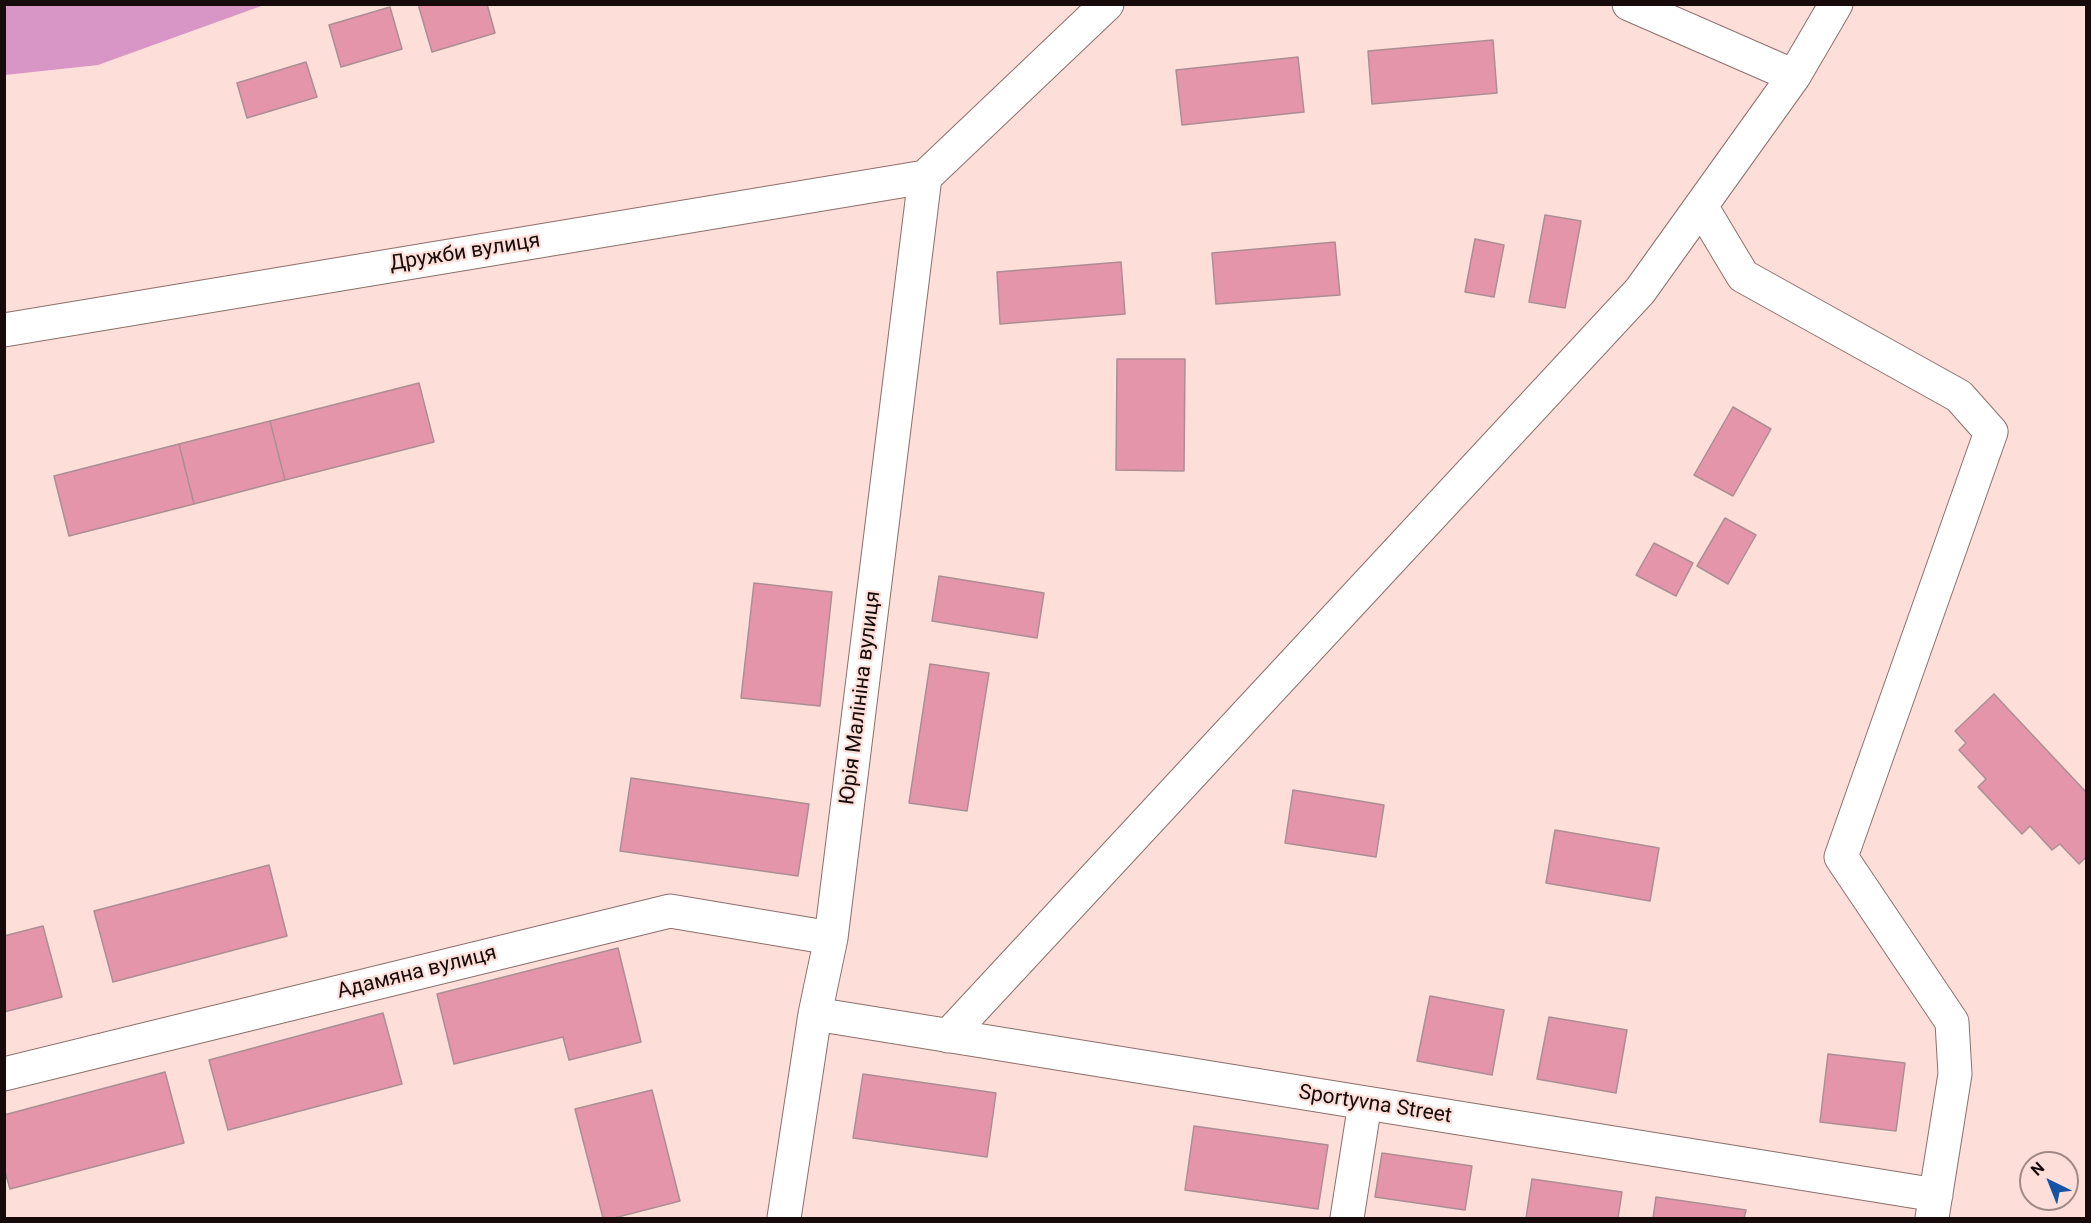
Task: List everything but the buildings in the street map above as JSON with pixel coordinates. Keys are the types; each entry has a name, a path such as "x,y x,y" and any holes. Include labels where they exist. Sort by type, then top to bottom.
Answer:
{"street":[{"path":"925,177 1107,4"},
{"path":"1629,4 1794,76"},
{"path":"948,1036 1640,291 1794,76 1836,4"},
{"name":"Дружби вулиця","path":"4,330 925,177"},
{"name":"Юрія Малініна вулиця","path":"784,1218 815,1014 831,938 925,177"},
{"path":"1701,206 1743,276 1959,396 1991,432 1840,857 1952,1022 1954,1074 1934,1207"},
{"name":"Адамяна вулиця","path":"4,1074 670,911 831,938"},
{"name":"Sportyvna Street","path":"815,1014 1365,1103 1934,1207"},
{"path":"1347,1218 1365,1103"}],"shaded area":[{"path":"4,5 264,5 98,65 5,75"}]}
